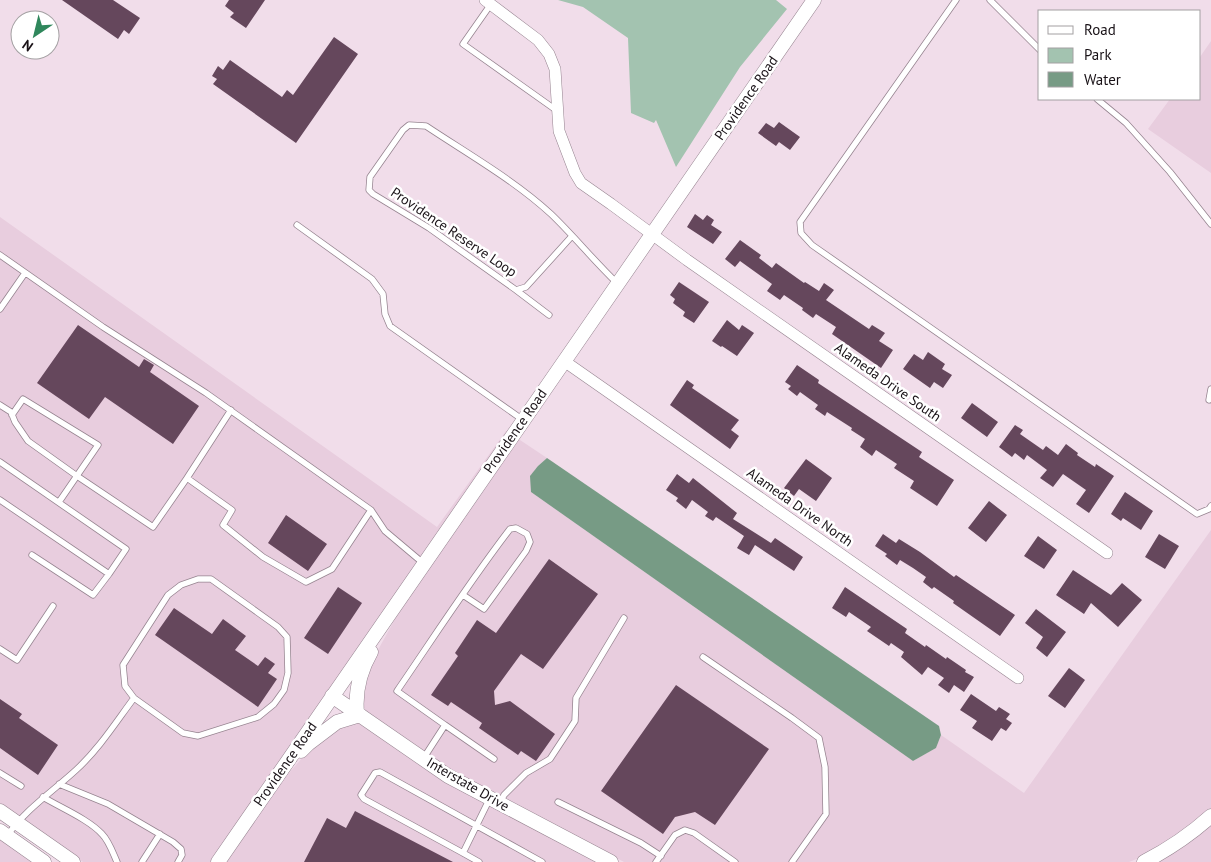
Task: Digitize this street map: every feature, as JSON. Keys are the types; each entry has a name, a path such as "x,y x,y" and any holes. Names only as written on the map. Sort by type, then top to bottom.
{"street":[{"name":"Providence Road","path":"218,862 814,0"},
{"name":"Alameda Drive South","path":"488,2 538,40 549,54 555,69 556,110 559,131 575,173 581,183 687,260 1107,552"},
{"name":"Alameda Drive North","path":"564,361 1018,678"},
{"path":"269,787 308,744 337,722 359,714 355,697 359,679 368,657 395,607"},
{"name":"Interstate Drive","path":"332,696 448,776 495,800 597,859 611,862"},
{"path":"0,810 73,862"},
{"path":"1153,860 1193,832 1211,816"},
{"path":"3,834 44,862"}],"lane":[{"path":"956,0 800,222 801,233 812,245 1197,514 1209,509 1211,506"},
{"path":"990,0 1038,48"},
{"path":"488,2 463,44 556,110"},
{"path":"1098,100 1126,123 1164,165 1211,224"},
{"name":"Providence Reserve Loop","path":"409,125 426,126 532,199 572,236 526,287 516,290 429,228 373,194 369,190 368,182 403,130 409,125"},
{"path":"297,225 372,279 382,294 385,314 390,326 523,420"},
{"path":"572,236 617,283"},
{"path":"0,255 103,327 231,410 372,510 385,531 423,563"},
{"path":"0,309 25,273"},
{"path":"516,290 549,315"},
{"path":"1209,400 1211,390"},
{"path":"12,415 23,399 98,445 59,502"},
{"path":"0,405 11,412 28,441 76,476 153,527 231,410"},
{"path":"0,462 126,549 93,595 32,555"},
{"path":"186,478 232,510 223,525 263,557 306,582 332,569 372,510"},
{"path":"0,500 109,574"},
{"path":"463,595 484,609 526,551 530,542 527,534 516,528 510,529 463,595 396,691 494,760"},
{"path":"198,579 211,579 278,627 286,637 288,673 284,690 274,704 258,717 198,736 183,733 134,698 125,686 123,665 168,595 181,585 198,579"},
{"path":"0,649 17,660 53,606"},
{"path":"463,853 476,826 495,800 526,773 550,759 553,755 575,721 576,698 624,618"},
{"path":"703,658 819,738 825,767 826,814 792,862"},
{"path":"3,834 77,769 105,737 134,698"},
{"path":"423,758 444,725"},
{"path":"479,862 364,800 361,795 375,773 380,772 542,862"},
{"path":"0,773 20,786"},
{"path":"59,784 108,804 160,834 181,849 182,855 178,862"},
{"path":"43,797 100,832 104,836 117,862"},
{"path":"558,802 641,843 661,856"},
{"path":"656,862 675,835 685,830 694,833 735,862"},
{"path":"142,862 160,834"}],"shaded area":[{"path":"1211,41 1211,173 1148,129 1169,100 1201,100 1201,56"},
{"path":"0,217 437,527 506,431 508,432 211,862 83,862 0,803"},
{"path":"517,438 547,458 538,466 531,492 913,761 936,748 941,735 1024,793 1211,530 1211,809 1190,828 1129,862 624,862 451,770 365,711 365,708 362,709 365,680 373,659 400,610"},
{"path":"359,721 598,862 224,862 273,791 311,748 339,727"},
{"path":"1211,823 1211,862 1156,862"},
{"path":"0,839 33,862 0,862"}],"green space":[{"path":"558,0 776,0 787,9 740,67 676,167 656,120 654,123 631,113 628,38 583,7"}],"water":[{"path":"547,458 939,726 941,735 936,748 913,761 531,492 530,476"}],"building":[{"path":"62,0 113,0 140,18 129,34 124,30 118,39"},
{"path":"229,0 265,0 246,28 230,17 234,13 225,6"},
{"path":"334,37 358,54 296,143 213,84 217,79 212,76 218,66 223,70 230,60 282,97 287,90 293,95"},
{"path":"779,122 800,137 790,150 779,142 776,146 758,133 766,123 774,128"},
{"path":"695,214 703,220 707,215 714,220 711,225 722,232 713,244 687,227"},
{"path":"740,240 761,255 759,258 772,268 776,263 819,291 824,283 834,290 826,300 869,329 872,325 885,333 879,341 893,350 881,368 832,334 836,327 816,314 813,318 802,310 803,308 784,295 780,300 767,291 772,284 740,261 735,267 725,259"},
{"path":"679,282 709,302 694,323 683,316 685,312 673,303 675,299 670,295"},
{"path":"727,320 739,330 742,325 754,333 737,356 712,341"},
{"path":"78,325 139,367 144,359 154,365 150,372 199,406 173,444 105,397 89,419 37,383"},
{"path":"928,352 945,364 942,369 952,375 943,388 934,382 930,388 903,369 914,354 923,360"},
{"path":"797,365 819,380 818,383 922,452 919,457 954,480 937,506 910,488 914,481 894,468 897,464 876,450 872,456 860,447 865,439 851,430 852,428 827,412 825,416 815,409 818,405 800,392 797,396 788,389 791,386 785,382"},
{"path":"687,380 694,385 692,388 739,420 731,430 739,436 730,449 670,405"},
{"path":"972,403 998,422 987,437 961,418"},
{"path":"1015,425 1023,430 1020,434 1043,450 1046,446 1058,455 1066,444 1078,453 1077,455 1095,467 1096,464 1114,476 1089,513 1076,504 1086,490 1063,474 1053,487 1040,478 1047,470 1027,455 1024,460 1015,453 1012,457 999,447"},
{"path":"806,459 832,478 816,501 799,489 794,496 784,488"},
{"path":"677,474 689,483 693,478 737,513 733,519 771,543 775,538 803,557 794,571 755,545 749,555 737,548 744,536 716,517 713,521 705,516 708,512 692,500 686,509 676,501 678,498 666,490"},
{"path":"1125,492 1153,511 1141,530 1123,518 1121,521 1111,514"},
{"path":"989,501 1007,515 986,542 968,528"},
{"path":"286,515 327,544 308,571 268,543"},
{"path":"883,534 896,543 899,539 954,577 956,575 1015,615 1000,636 953,603 954,601 923,582 926,577 900,560 897,565 885,556 887,554 875,546"},
{"path":"1159,534 1179,546 1165,569 1145,557"},
{"path":"1038,536 1057,550 1044,569 1024,556"},
{"path":"549,559 598,594 543,669 521,654 494,691 495,705 510,701 555,734 536,761 521,751 518,755 479,728 482,723 451,702 448,706 431,695 458,656 455,653 477,620 496,633"},
{"path":"1073,570 1111,595 1122,583 1142,600 1118,627 1091,603 1084,614 1056,595"},
{"path":"338,587 362,603 328,654 304,638"},
{"path":"845,587 907,629 905,633 925,647 926,645 946,659 947,657 974,677 964,692 954,685 949,693 938,685 944,678 928,667 922,675 901,657 904,652 891,643 889,646 867,631 871,627 849,612 846,617 832,608"},
{"path":"174,608 212,634 223,619 246,636 235,650 258,666 265,657 275,664 268,673 277,679 258,707 155,635"},
{"path":"1036,609 1066,632 1047,657 1036,648 1043,637 1025,623"},
{"path":"1069,668 1085,680 1065,708 1048,696"},
{"path":"676,685 769,749 715,825 695,812 675,817 663,834 601,791"},
{"path":"971,694 996,711 999,707 1010,714 1006,719 1012,723 1006,731 1001,728 992,741 972,728 977,721 960,710"},
{"path":"0,699 22,714 19,718 58,745 38,775 0,748"},
{"path":"355,811 453,862 304,862 327,818 346,828"}]}
